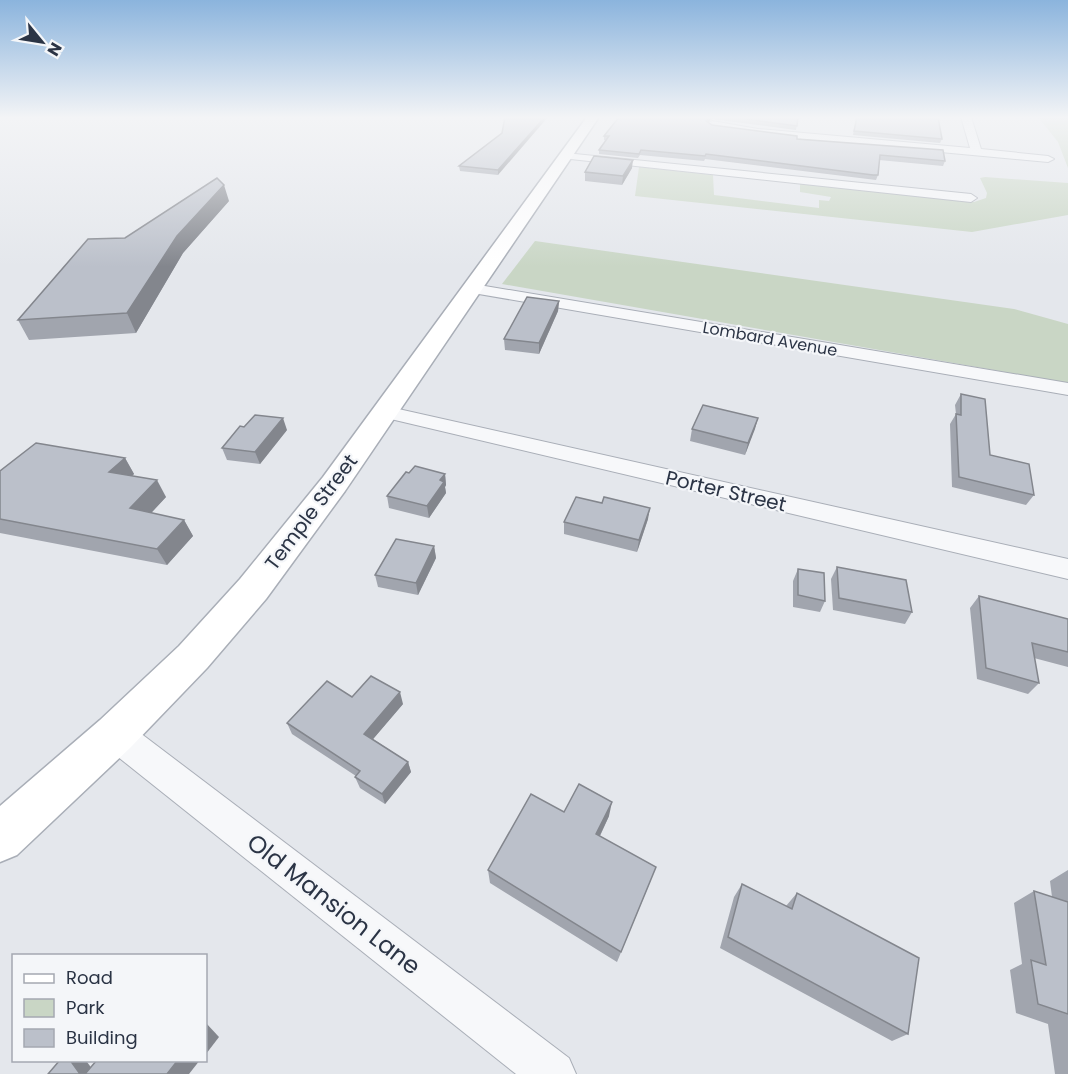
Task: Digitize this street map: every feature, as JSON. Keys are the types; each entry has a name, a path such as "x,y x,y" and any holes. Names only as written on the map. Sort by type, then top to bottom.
{"main road":[{"name":"Temple Street","path":"0,838 115,734 193,657 253,589 334,484 557,167"}],"street":[{"path":"701,167 863,188 971,198"},
{"name":"Lombard Avenue","path":"473,289 1068,390"},
{"name":"Porter Street","path":"385,412 1068,569"},
{"name":"Old Mansion Lane","path":"115,734 553,1074"}],"green space":[{"path":"639,167 713,175 714,195 819,208 819,200 829,201 831,197 800,192 800,183 974,202 986,198 987,193 980,178 985,177 1068,183 1068,215 972,232 635,196"},
{"path":"535,241 1014,309 1068,324 1068,383 502,284"}],"building":[{"path":"470,167 501,167 498,170"},
{"path":"588,167 629,167 623,176 585,172"},
{"path":"810,167 879,167 878,175"},
{"path":"217,178 224,185 177,236 127,313 18,320 88,239 125,238"},
{"path":"527,297 559,301 539,343 504,339"},
{"path":"961,394 985,399 990,455 1029,464 1034,495 959,477 956,414 961,415"},
{"path":"703,405 758,418 748,443 692,429"},
{"path":"255,415 283,418 255,452 222,448 240,426 244,427"},
{"path":"36,443 125,458 109,472 157,480 130,508 184,520 157,549 0,519 0,471"},
{"path":"415,466 445,474 440,480 444,482 427,506 387,496 406,472 409,473"},
{"path":"576,497 602,503 604,497 650,508 639,540 564,522"},
{"path":"396,539 434,546 416,583 375,575"},
{"path":"837,567 906,580 912,612 839,598"},
{"path":"798,569 824,573 825,601 798,595"},
{"path":"979,596 1068,619 1068,652 1032,643 1039,683 986,668"},
{"path":"371,676 400,692 364,734 408,762 382,794 355,777 360,771 287,723 327,681 352,697"},
{"path":"579,784 612,802 596,834 656,867 621,952 488,870 531,794 564,812"},
{"path":"742,884 792,909 797,893 919,958 908,1034 728,937"},
{"path":"1034,891 1068,902 1068,1014 1038,1004 1031,960 1046,965"},
{"path":"58,1062 71,1062 80,1074 48,1074"},
{"path":"95,1062 176,1062 167,1074 85,1074"}]}
